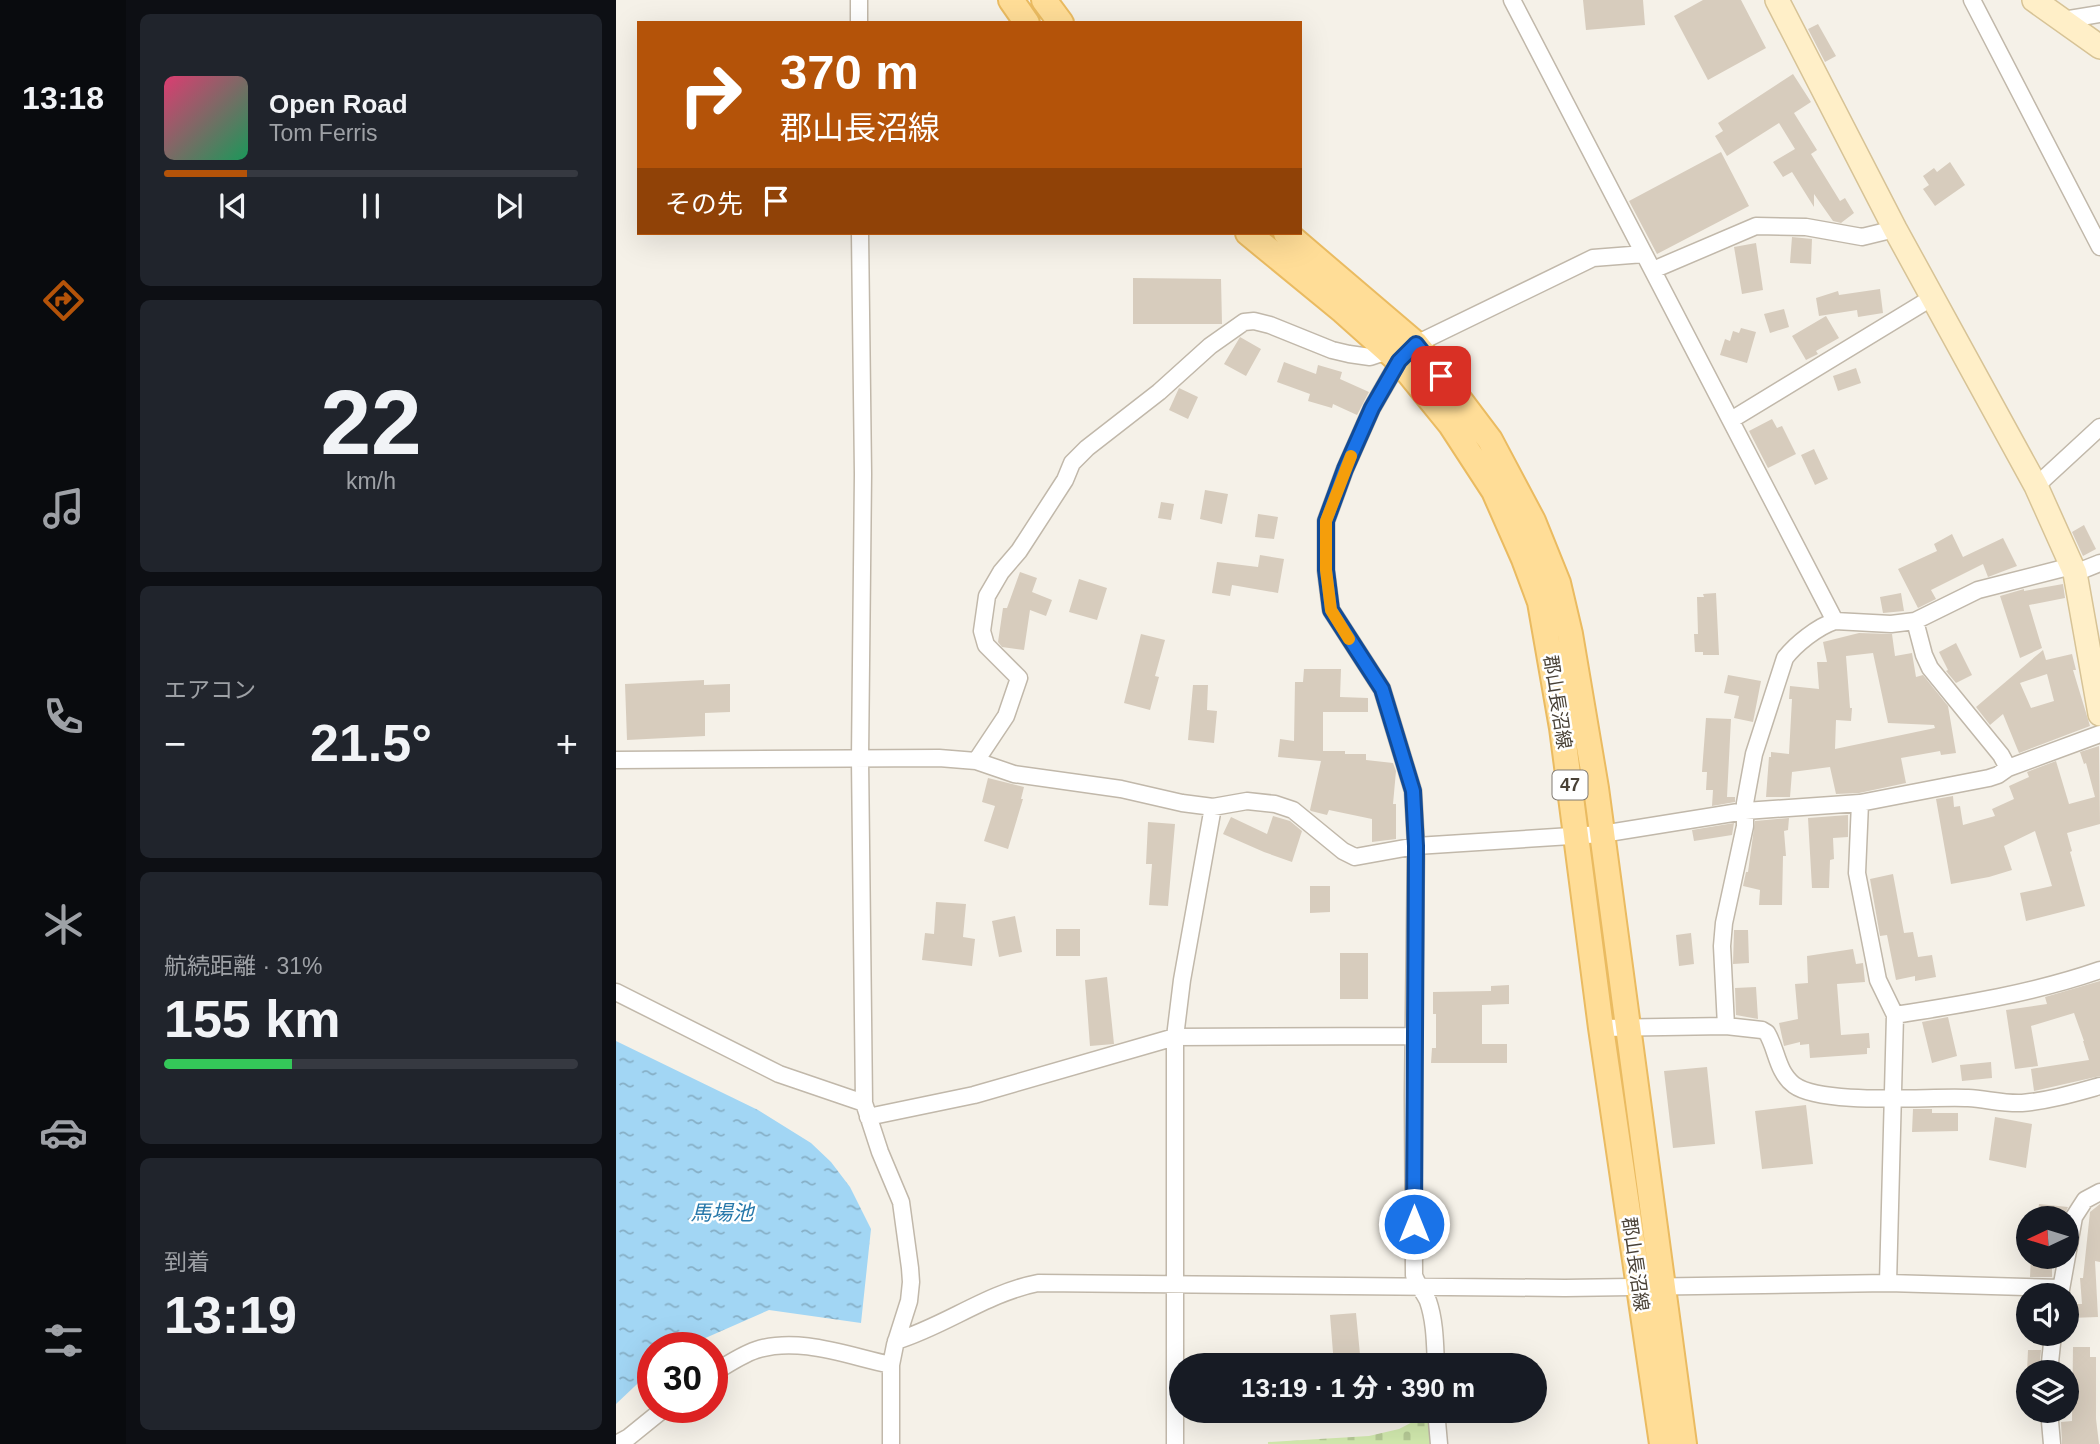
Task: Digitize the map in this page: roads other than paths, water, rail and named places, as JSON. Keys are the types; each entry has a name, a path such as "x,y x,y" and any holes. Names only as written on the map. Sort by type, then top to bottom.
{"main road":[{"path":"1011,0 1026,21"},
{"path":"1044,0 1060,21"},
{"name":"郡山長沼線","path":"1250,235 1343,311 1401,352 1493,491 1540,602 1549,645 1577,835 1601,1028 1684,1444"},
{"name":"郡山長沼線","path":"1288,235 1490,440 1533,521 1558,583 1570,634 1602,834 1628,1028 1651,1286 1661,1444"}],"street":[{"path":"859,0 859,21"},
{"path":"1512,0 1835,621"},
{"path":"1777,0 1895,229 2036,486 2074,570 2100,713"},
{"path":"1972,0 2100,247"},
{"path":"2034,0 2100,47"},
{"path":"2063,20 2100,14"},
{"path":"1653,270 1756,226 1806,227 1854,236 1895,229"},
{"path":"860,235 863,474 860,759 866,1110 880,1152 893,1179 906,1223 911,1282 909,1301 891,1365 891,1444"},
{"path":"976,761 1006,716 1019,678 986,645 982,631 987,596 1000,572 1019,551 1065,480 1072,463 1087,448 1159,392 1210,346 1244,322 1254,321 1349,354 1370,356 1401,352 1593,258 1644,254"},
{"path":"1731,420 1933,297"},
{"path":"1401,352 1372,408 1326,521 1326,570 1331,610 1382,689 1413,791 1416,846 1413,1036 1414,1275 1430,1308 1435,1353"},
{"path":"2036,486 2100,427"},
{"path":"1726,1026 1722,946 1724,923 1745,826 1747,783 1758,738 1785,658 1826,624 1835,621 1891,624 1915,621 1978,590 2100,563"},
{"path":"1915,621 1930,668 2001,755 2008,768"},
{"path":"616,760 939,758 976,761 1014,774 1121,789 1182,803 1213,807 1247,801 1275,804 1293,810 1343,850 1356,857 1416,846 1602,834 1745,811 1860,803 1989,778 2008,768 2100,734"},
{"path":"1860,803 1857,873 1878,980 1895,1015 1895,1099 1888,1283"},
{"path":"1175,1444 1175,1037 1182,980 1213,807"},
{"path":"1895,1015 1977,1002 2057,985 2100,970"},
{"path":"616,992 779,1074 866,1110 974,1095 1175,1037 1413,1036"},
{"path":"1601,1028 1726,1026 1762,1030 1767,1033 1778,1064 1796,1086 1818,1093 1895,1099 1969,1098 2022,1103 2100,1086"},
{"path":"2062,1283 2074,1217 2085,1200 2100,1192"},
{"path":"896,1341 914,1336 1007,1291 1030,1285 1418,1287 1888,1283 2016,1289"},
{"path":"728,1365 754,1351 779,1345 813,1347 891,1365"},
{"path":"616,1444 646,1423"},
{"path":"1437,1423 1439,1444"},
{"path":"2050,1423 2052,1444"}],"water":[{"name":"馬場池","path":"616,1041 758,1110 811,1143 831,1162 850,1187 871,1229 861,1323 769,1310 719,1332 637,1332 637,1384 616,1404"}]}
